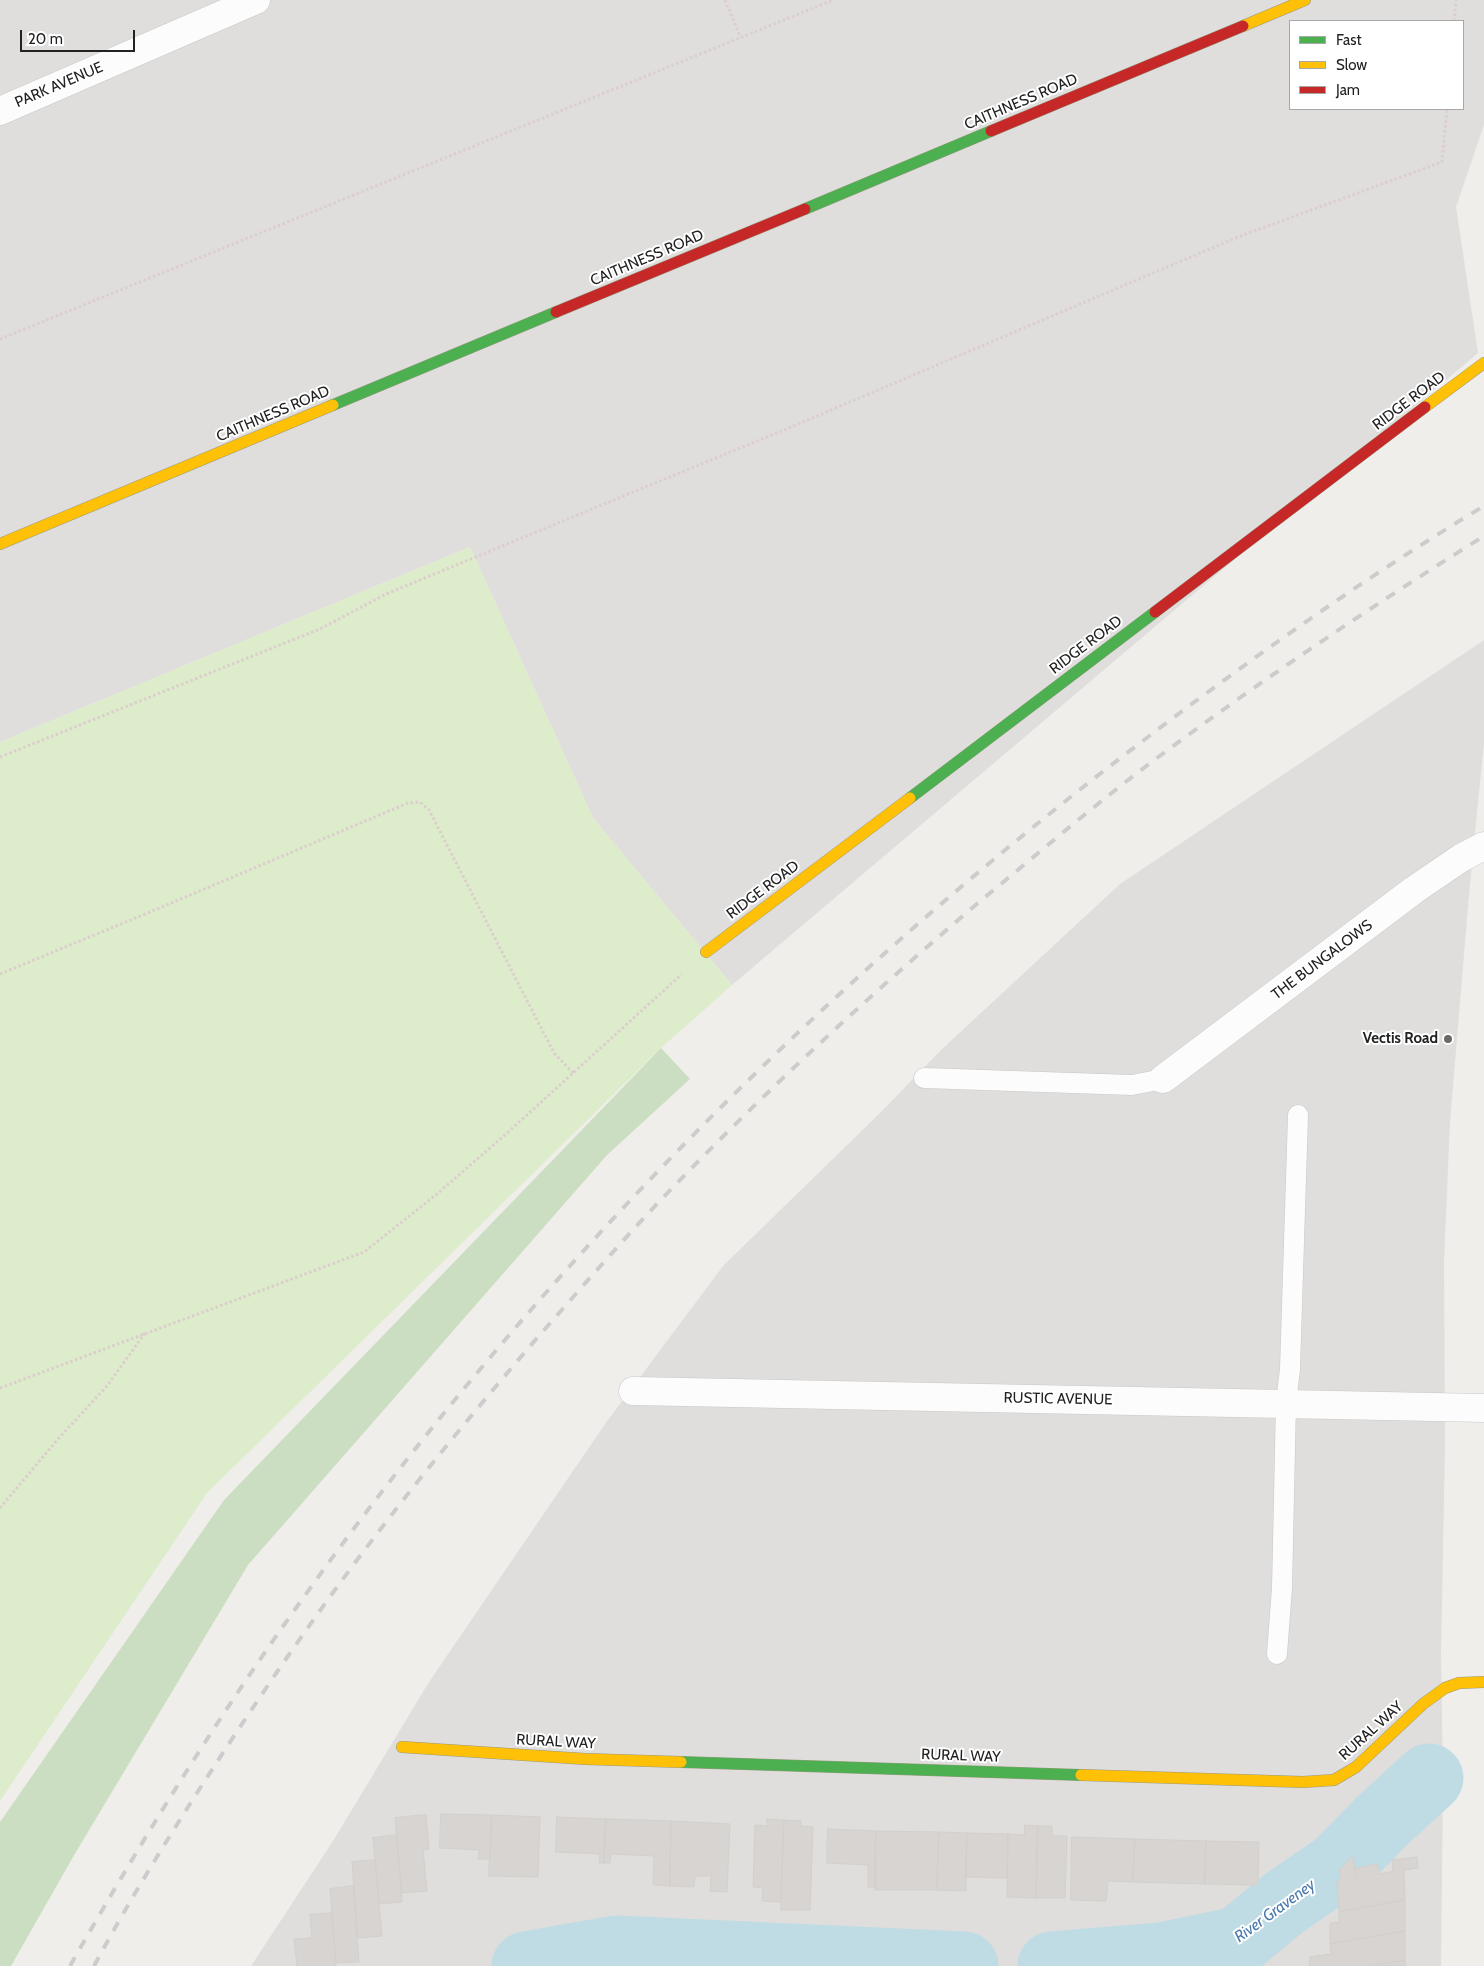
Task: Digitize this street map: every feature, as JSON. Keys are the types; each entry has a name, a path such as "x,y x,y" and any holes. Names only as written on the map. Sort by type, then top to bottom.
{"street":[{"name":"PARK AVENUE","path":"0,111 256,0"},
{"name":"CAITHNESS ROAD","path":"0,544 1305,0"},
{"name":"RIDGE ROAD","path":"706,952 1484,363"},
{"name":"THE BUNGALOWS","path":"1163,1080 1414,890 1461,858 1484,846"},
{"name":"RUSTIC AVENUE","path":"632,1391 1484,1408"},
{"name":"RURAL WAY","path":"402,1748 586,1759 1303,1782 1334,1780 1356,1767 1423,1704 1445,1688 1459,1683 1484,1682"}],"lane":[{"path":"924,1078 1132,1086 1163,1080"},
{"path":"1277,1654 1282,1588 1286,1403 1290,1369 1298,1115"}],"path":[{"path":"725,0 741,38"},
{"path":"0,339 834,0"},
{"path":"1454,20 1456,0"},
{"path":"0,757 320,629 386,594 782,431 1238,237 1442,162 1447,110"},
{"path":"0,974 408,803 420,802 429,810 554,1053 573,1073"},
{"path":"0,1388 364,1252 437,1194 706,952"},
{"path":"0,1508 58,1439 107,1386 145,1333"}],"shaded area":[{"path":"0,0 1484,0 1484,125 1456,207 1478,353 732,985 593,818 470,547 0,742"},
{"path":"1484,640 1484,742 1450,1122 1444,1262 1445,1445 1441,1654 1443,1782 1441,1966 251,1966 333,1841 429,1682 605,1424 723,1266 882,1111 941,1050 1120,884"}],"green space":[{"path":"470,547 593,818 732,985 661,1048 207,1493 0,1801 0,742"},
{"path":"661,1048 690,1079 607,1155 248,1565 73,1857 11,1966 0,1966 0,1822 224,1500"}],"building":[{"path":"441,1814 492,1815 490,1859 478,1859 479,1850 440,1848"},
{"path":"426,1815 429,1849 423,1850 427,1891 402,1893 395,1818"},
{"path":"492,1815 540,1817 538,1877 489,1876"},
{"path":"557,1817 606,1819 604,1863 599,1863 600,1854 556,1852"},
{"path":"606,1819 671,1821 670,1886 653,1885 654,1856 611,1854 610,1863 604,1863"},
{"path":"767,1819 784,1820 781,1902 762,1901 763,1888 753,1887 755,1825 767,1826"},
{"path":"784,1820 801,1821 800,1826 813,1827 810,1910 781,1910"},
{"path":"671,1821 730,1824 727,1892 710,1891 711,1876 695,1876 694,1887 670,1886"},
{"path":"1025,1825 1038,1826 1036,1898 1007,1897 1008,1834 1024,1835"},
{"path":"1038,1826 1052,1826 1052,1836 1067,1836 1065,1898 1036,1898"},
{"path":"828,1829 876,1831 875,1887 868,1887 868,1865 827,1863"},
{"path":"876,1831 939,1832 937,1890 875,1890"},
{"path":"939,1832 967,1833 966,1891 937,1890"},
{"path":"967,1833 1008,1834 1007,1878 966,1877"},
{"path":"397,1835 402,1902 379,1904 373,1838"},
{"path":"1072,1837 1135,1839 1133,1882 1108,1881 1106,1901 1071,1900"},
{"path":"1135,1839 1206,1841 1205,1884 1133,1882"},
{"path":"1206,1841 1259,1842 1258,1885 1205,1884"},
{"path":"1353,1856 1356,1878 1356,1868 1377,1864 1379,1874 1393,1871 1392,1860 1417,1857 1418,1868 1404,1870 1405,1900 1339,1912 1337,1881 1341,1880 1339,1870"},
{"path":"375,1860 382,1936 358,1938 352,1862"},
{"path":"353,1886 359,1962 336,1963 330,1889"},
{"path":"1405,1900 1405,1931 1330,1944 1330,1923 1339,1922 1339,1912"},
{"path":"331,1913 336,1966 297,1966 294,1939 312,1938 310,1915"},
{"path":"1405,1931 1405,1960 1371,1966 1309,1966 1310,1957 1331,1954 1330,1944"},
{"path":"1405,1960 1406,1966 1371,1966"}],"waterway":[{"name":"River Graveney","path":"1052,1966 1161,1957 1238,1941 1284,1903 1338,1866 1383,1820 1429,1778"},
{"name":"River Graveney","path":"526,1966 616,1950 964,1966"}],"railway":[{"path":"70,1966 123,1874 207,1739 296,1608 387,1485 482,1367 582,1252 687,1142 795,1035 908,933 1024,835 1144,740 1268,648 1353,589 1484,506"},
{"path":"94,1966 145,1877 236,1733 271,1680 383,1526 458,1431 537,1338 607,1258 680,1180 753,1107 867,1000 984,898 1113,792 1278,671 1359,616 1484,536"}],"traffic: fast":[{"path":"805,209 991,131"},
{"path":"333,405 556,312"},
{"path":"910,798 1155,612"},
{"path":"681,1762 1081,1775"}],"traffic: slow":[{"path":"1243,26 1305,0"},
{"path":"1425,407 1484,363"},
{"path":"0,544 333,405"},
{"path":"706,952 910,798"},
{"path":"1081,1775 1303,1782 1334,1780 1356,1767 1423,1704 1445,1688 1459,1683 1484,1682"},
{"path":"402,1747 585,1759 681,1762"}],"traffic: jam":[{"path":"991,131 1243,26"},
{"path":"556,312 805,209"},
{"path":"1155,612 1425,407"}],"place":[{"name":"Vectis Road","path":"1448,1039"}]}
